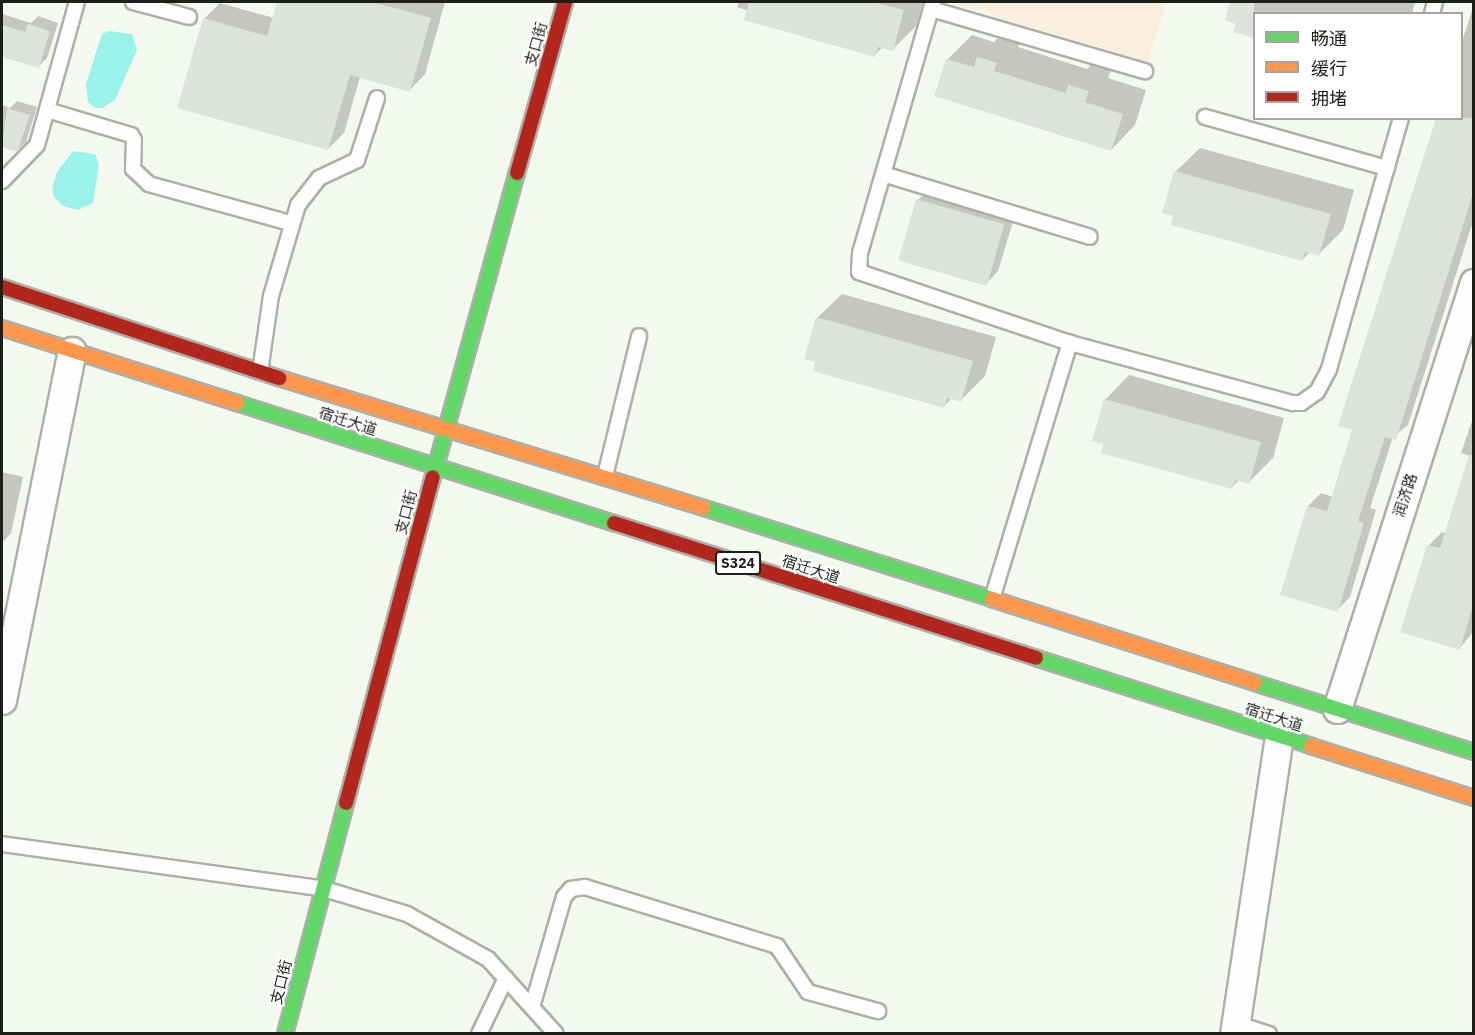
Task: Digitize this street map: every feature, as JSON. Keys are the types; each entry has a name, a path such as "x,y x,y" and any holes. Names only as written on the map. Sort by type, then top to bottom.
{"main road":[{"name":"支口街","path":"285,1034 321,888 565,2"},
{"name":"宿迁大道","path":"2,287 260,372 605,476 1473,752"},
{"name":"宿迁大道","path":"2,328 1473,798"}],"street":[{"name":"润济路","path":"1337,709 1473,282"},
{"path":"2,700 72,351"},
{"path":"1234,1028 1279,736"}],"lane":[{"path":"2,181 31,155 47,110 77,2"},
{"path":"133,2 189,17"},
{"path":"1145,71 932,5 860,253 859,272 1070,343 1301,403 1317,392 1329,369 1400,120"},
{"path":"260,372 271,296 298,205 315,182 357,159 377,98"},
{"path":"47,110 131,135 134,140 132,170 150,184 291,224"},
{"path":"1205,117 1387,168"},
{"path":"883,174 1090,237"},
{"path":"605,476 639,336"},
{"path":"992,599 1070,343"},
{"path":"2,844 321,888 407,914 488,958 556,1034"},
{"path":"532,1007 564,897 571,889 585,887 777,946 808,992 878,1011"},
{"path":"479,1034 506,978"},
{"path":"1234,1028 1269,1034"}],"shaded area":[{"path":"958,2 1163,2 1165,7 1148,62 957,5"}],"water":[{"path":"109,31 132,34 137,50 115,100 102,108 95,108 88,102 86,84 102,34"},
{"path":"73,151 95,154 99,164 93,203 78,210 63,206 54,197 52,188 57,172"}],"building":[{"path":"277,2 372,2 431,18 410,92 350,75 328,150 177,108 203,18 267,36"},
{"path":"749,2 874,2 904,10 893,51 878,47 875,57 744,20"},
{"path":"1230,2 1254,2 1253,38 1233,32 1236,24 1225,20"},
{"path":"28,24 50,31 39,68 2,57 2,25 25,32"},
{"path":"977,57 997,63 994,71 1066,93 1068,85 1089,91 1085,102 1123,114 1111,151 934,96 946,59 974,67"},
{"path":"7,108 30,115 17,152 2,147"},
{"path":"1473,118 1473,193 1396,440 1385,437 1358,521 1364,523 1338,612 1280,595 1307,506 1327,511 1352,430 1338,426 1435,120"},
{"path":"1174,171 1331,214 1319,256 1305,252 1302,261 1171,225 1173,216 1162,213"},
{"path":"916,199 1004,224 987,286 898,261"},
{"path":"816,317 973,361 961,402 947,398 944,408 813,371 815,362 804,359"},
{"path":"1104,399 1261,442 1249,484 1235,480 1232,489 1101,453 1103,444 1092,441"},
{"path":"1469,455 1473,455 1473,605 1460,650 1400,632 1427,545 1440,548"}],"traffic: fast":[{"path":"433,477 517,173"},
{"path":"237,403 614,523"},
{"path":"704,508 992,599"},
{"path":"1036,658 1311,746"},
{"path":"1255,683 1474,752"},
{"path":"285,1034 346,803"}],"traffic: slow":[{"path":"2,328 237,403"},
{"path":"279,378 704,508"},
{"path":"992,599 1255,683"},
{"path":"1311,746 1474,798"}],"traffic: jam":[{"path":"517,173 565,2"},
{"path":"2,287 279,378"},
{"path":"346,803 433,477"},
{"path":"614,523 1036,658"}]}
